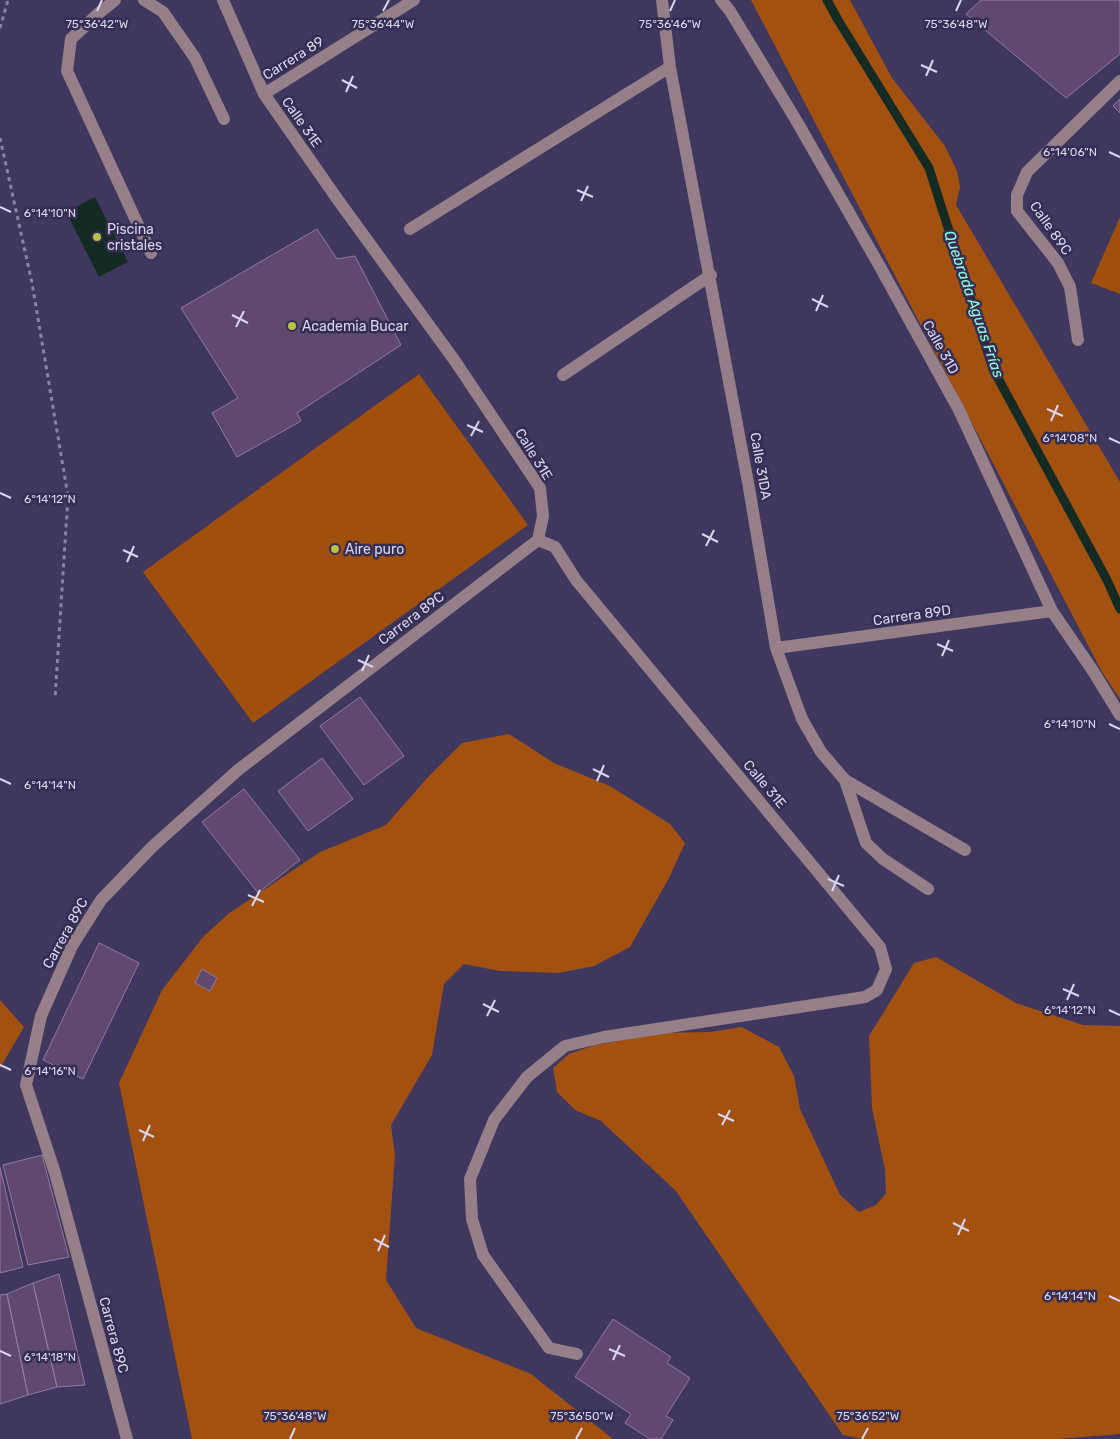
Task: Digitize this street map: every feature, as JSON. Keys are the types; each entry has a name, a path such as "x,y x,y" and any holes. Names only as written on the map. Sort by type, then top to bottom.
{"street":[{"path":"115,0 99,12 71,39 68,71 152,253"},
{"path":"144,0 163,12 195,58 224,119"},
{"name":"Calle 31E","path":"224,0 264,94 455,361 540,488 543,516 538,540 555,546 576,580 880,947 886,969 877,990 865,997 604,1038 565,1046 527,1077 494,1120 470,1179 472,1218 483,1255 549,1348 577,1354"},
{"name":"Carrera 89","path":"264,94 414,0"},
{"name":"Calle 31DA","path":"662,0 670,68 749,488 776,648 802,719 821,752 845,780 866,842 883,859 928,890"},
{"name":"Calle 31D","path":"721,0 730,11 796,120 959,410 1052,611 1120,714"},
{"path":"410,229 670,68"},
{"name":"Calle 89C","path":"1078,340 1070,287 1058,263 1018,211 1017,196 1027,172 1120,81"},
{"path":"563,375 710,275"},
{"name":"Carrera 89C","path":"127,1439 55,1173 26,1085 40,1016 72,946 101,900 152,847 238,770 538,540"},
{"name":"Carrera 89D","path":"776,648 1052,611"},
{"path":"845,780 965,850"}],"path":[{"path":"0,28 8,0"},
{"path":"0,138 32,283 68,496 55,699"}],"shaded area":[{"path":"751,0 850,0 892,78 945,146 957,171 960,187 956,205 1120,482 1120,699 1102,672"},
{"name":"Piscina cristales","path":"95,197 128,262 99,277 66,212"},
{"path":"1120,217 1120,294 1091,283"},
{"name":"Aire puro","path":"419,374 528,525 253,723 143,572"},
{"path":"509,734 554,763 610,786 670,824 685,843 669,878 630,947 594,966 558,973 500,971 464,964 444,984 432,1055 391,1125 395,1155 386,1280 416,1328 531,1374 613,1439 192,1439 119,1083 162,990 203,937 228,914 320,852 386,825 428,777 462,743"},
{"path":"936,957 1016,1003 1083,1025 1120,1026 1120,1434 1057,1439 863,1439 843,1435 676,1191 601,1121 575,1110 557,1092 553,1068 569,1054 595,1045 664,1033 710,1032 742,1027 779,1047 794,1076 800,1109 840,1195 859,1212 876,1205 886,1193 885,1170 872,1108 869,1036 914,963"},
{"path":"0,1000 24,1027 0,1068"}],"building":[{"path":"981,0 1120,0 1120,54 1066,98 966,14"},
{"path":"1120,99 1120,113 1113,106"},
{"name":"Academia Bucar","path":"317,229 337,259 355,256 401,345 297,413 301,421 237,457 212,413 238,398 181,308"},
{"path":"360,697 404,756 364,785 320,726"},
{"path":"322,758 353,799 308,831 278,791"},
{"path":"244,789 300,860 258,893 202,822"},
{"path":"99,943 139,963 83,1079 43,1060"},
{"path":"202,969 217,978 210,991 195,983"},
{"path":"42,1155 69,1257 28,1265 3,1165"},
{"path":"0,1167 23,1267 0,1273"},
{"path":"59,1274 85,1385 57,1387 33,1283"},
{"path":"33,1283 57,1387 28,1395 7,1294"},
{"path":"7,1294 28,1395 0,1404 0,1295"},
{"path":"613,1319 671,1357 667,1363 690,1378 666,1416 673,1420 661,1439 650,1439 625,1423 631,1414 575,1377"}],"waterway":[{"name":"Quebrada Aguas Frías","path":"827,0 929,168 993,369 1107,580 1120,609"}],"place":[{"name":"Piscina cristales","path":"97,237"},
{"name":"Academia Bucar","path":"292,326"},
{"name":"Aire puro","path":"335,549"}]}
